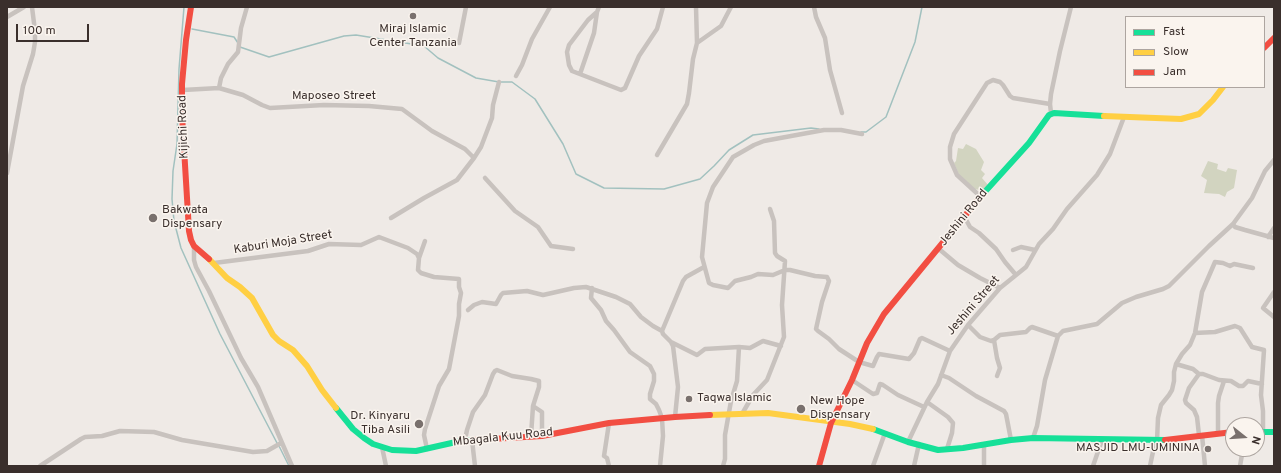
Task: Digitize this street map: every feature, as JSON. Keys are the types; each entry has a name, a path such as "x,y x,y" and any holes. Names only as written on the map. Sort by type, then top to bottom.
{"street":[{"path":"7,17 24,7"},
{"path":"7,173 23,86 36,42 32,7"},
{"name":"Kijichi Road","path":"191,7 186,40 182,115 189,231 194,246"},
{"path":"219,88 221,78 228,64 239,49 239,38 247,7"},
{"path":"459,43 466,7"},
{"path":"516,76 532,40 550,7"},
{"path":"598,9 570,42 568,47 568,61 572,71 624,90 639,56 659,25 663,7"},
{"path":"657,155 687,104 693,59 697,43 696,7"},
{"path":"697,43 721,26 731,7"},
{"path":"814,7 816,17 825,38 830,70 842,112"},
{"path":"1071,7 1060,51 1050,104 1051,113 1171,120 1182,119 1199,114 1222,88"},
{"path":"580,74 594,33 598,9"},
{"path":"1265,47 1274,38"},
{"path":"980,197 957,175 950,159 950,146 954,134 987,83 993,80 1000,82 1013,98 1050,104"},
{"path":"391,218 457,180 481,147 492,118 493,105 499,82"},
{"name":"Maposeo Street","path":"183,90 219,88 243,96 270,108 324,104 402,109 432,131 465,148 474,158"},
{"name":"Jeshini Road","path":"819,466 831,422 852,380 867,343 884,314 939,249 980,197 1029,143 1051,113"},
{"name":"Jeshini Street","path":"908,442 924,407 938,384 950,351 968,325 1000,288 1026,267 1040,243 1053,230 1067,209 1108,159 1124,117"},
{"path":"862,134 841,130 824,130 759,143 733,157 713,187 707,203 702,248 704,267 711,284 728,288 735,281 758,274 773,275 785,270 829,278 822,302 817,330 829,339 838,349 859,362 873,366 879,354 909,359 914,353 921,338 950,351"},
{"path":"1033,438 1037,426 1046,374 1058,336 1063,331 1097,324 1122,303 1166,288 1233,224 1252,198 1265,171 1274,160"},
{"path":"485,178 515,211 538,227 551,246 573,249"},
{"path":"742,414 753,395 767,380 784,337 782,305 785,270 784,260 775,253 774,221 770,209"},
{"path":"964,216 970,227 996,249 1016,275"},
{"path":"1233,224 1235,226 1274,238"},
{"path":"1268,237 1274,228"},
{"name":"Kaburi Moja Street","path":"214,263 308,251 329,244 361,245 379,237 408,248 417,254 419,258"},
{"path":"425,241 419,258 418,270 421,273 434,278 460,279 459,287 461,292 459,316 449,370 439,386 425,429 424,435 427,449"},
{"path":"194,246 194,260 196,267 241,358 258,387 292,466"},
{"name":"Mbagala Kuu Road","path":"194,246 214,263 227,278 252,298 273,335 292,350 307,366 322,390 353,429 373,444 392,450 400,451 427,449 469,440 542,436 609,423 675,417 768,413 850,424 874,429 908,442 938,450 1033,438 1102,440"},
{"path":"1013,250 1021,246 1035,250"},
{"path":"939,249 958,265 1000,288"},
{"path":"1150,466 1154,447 1157,441 1158,418 1161,405 1172,390 1176,364 1190,345 1195,333 1202,292 1216,262 1230,266 1234,264 1252,268"},
{"path":"662,331 683,280 704,267"},
{"path":"468,310 474,305 482,302 496,304 501,295 504,293 527,291 543,295 574,288 586,287 592,288 630,304 641,317 662,331 663,334 672,342 697,355 705,349 739,347 750,348 763,341 781,346"},
{"path":"592,288 591,298 601,310 606,321 630,352 650,366 654,374 650,399 656,404 662,418 663,436 660,466"},
{"path":"1274,292 1263,308 1274,317"},
{"path":"968,325 980,338 991,341 1000,335 1026,332 1032,327 1058,336"},
{"path":"1195,333 1216,332 1235,326 1240,328 1251,346 1265,351 1261,395 1262,417"},
{"path":"994,340 1000,368 997,376"},
{"path":"672,342 677,376 675,417"},
{"path":"723,466 725,435 731,401 737,384 739,347"},
{"path":"1176,364 1193,369 1200,374 1216,379 1231,381 1239,386 1243,386 1249,381 1262,384"},
{"path":"475,466 467,430 473,412 485,395 493,374 496,371 498,370 512,376 538,380 539,387 533,406 531,436"},
{"path":"941,374 976,396 1004,411 1006,414 1011,440"},
{"path":"1200,374 1190,388 1185,400 1186,403 1194,410 1197,418 1204,466"},
{"path":"852,380 873,394 877,393 880,385 883,384 898,395 924,407"},
{"path":"1218,433 1218,403 1224,381"},
{"path":"927,402 948,417 953,423 952,433 947,449"},
{"path":"533,406 542,412 542,436"},
{"path":"609,423 604,456 607,458 609,466"},
{"path":"40,466 85,437 102,436 120,431 154,432 182,440 253,452 267,451 281,443"},
{"path":"873,466 885,433"},
{"path":"1093,466 1102,440 1157,441 1225,433"},
{"path":"914,466 918,444"},
{"path":"984,445 984,466"},
{"path":"382,447 386,466"}],"green space":[{"path":"966,144 976,149 984,162 981,170 985,174 982,178 988,185 984,189 974,189 960,177 954,163 956,161 958,148 963,149"},
{"path":"1208,161 1218,164 1217,169 1226,172 1228,168 1237,170 1234,188 1227,192 1225,197 1219,194 1204,193 1207,180 1201,176"}],"waterway":[{"path":"184,7 179,69 177,144 173,171 172,199 174,221 181,248 220,334 277,443"},
{"path":"861,132 866,132 886,117 915,42 922,7"},
{"path":"192,29 234,37 238,43"},
{"path":"240,47 269,57 344,36 356,35 424,46 438,58 476,78 499,82 512,82 535,99 563,144 576,174 604,188 664,189 700,179 729,150 753,135 811,128 819,129"},
{"path":"279,446 289,466"}],"traffic: fast":[{"path":"982,195 1029,143 1049,115 1054,113 1104,116"},
{"path":"336,408 353,429 364,438 373,444 392,450 416,451 465,440 474,440"},
{"path":"873,429 908,442 938,450 1033,438 1165,440"},
{"path":"1265,432 1274,432"}],"traffic: slow":[{"path":"1104,116 1181,119 1199,114 1222,88"},
{"path":"209,259 227,278 252,298 273,335 293,350 307,366 322,390 336,408"},
{"path":"710,415 768,413 850,424 873,429"}],"traffic: jam":[{"path":"191,7 182,84 182,115 189,231 194,246 209,259"},
{"path":"1265,47 1274,38"},
{"path":"819,466 831,423 852,380 867,343 884,314 982,195"},
{"path":"474,440 542,436 609,423 710,415"},
{"path":"1165,440 1225,433"}],"place":[{"name":"Miraj Islamic Center Tanzania","path":"413,16"},
{"name":"Bakwata Dispensary","path":"153,218"},
{"name":"Taqwa Islamic","path":"689,399"},
{"name":"New Hope Dispensary","path":"801,409"},
{"name":"Dr. Kinyaru Tiba Asili","path":"419,424"},
{"name":"MASJID LMU-UMININA","path":"1208,449"}]}
